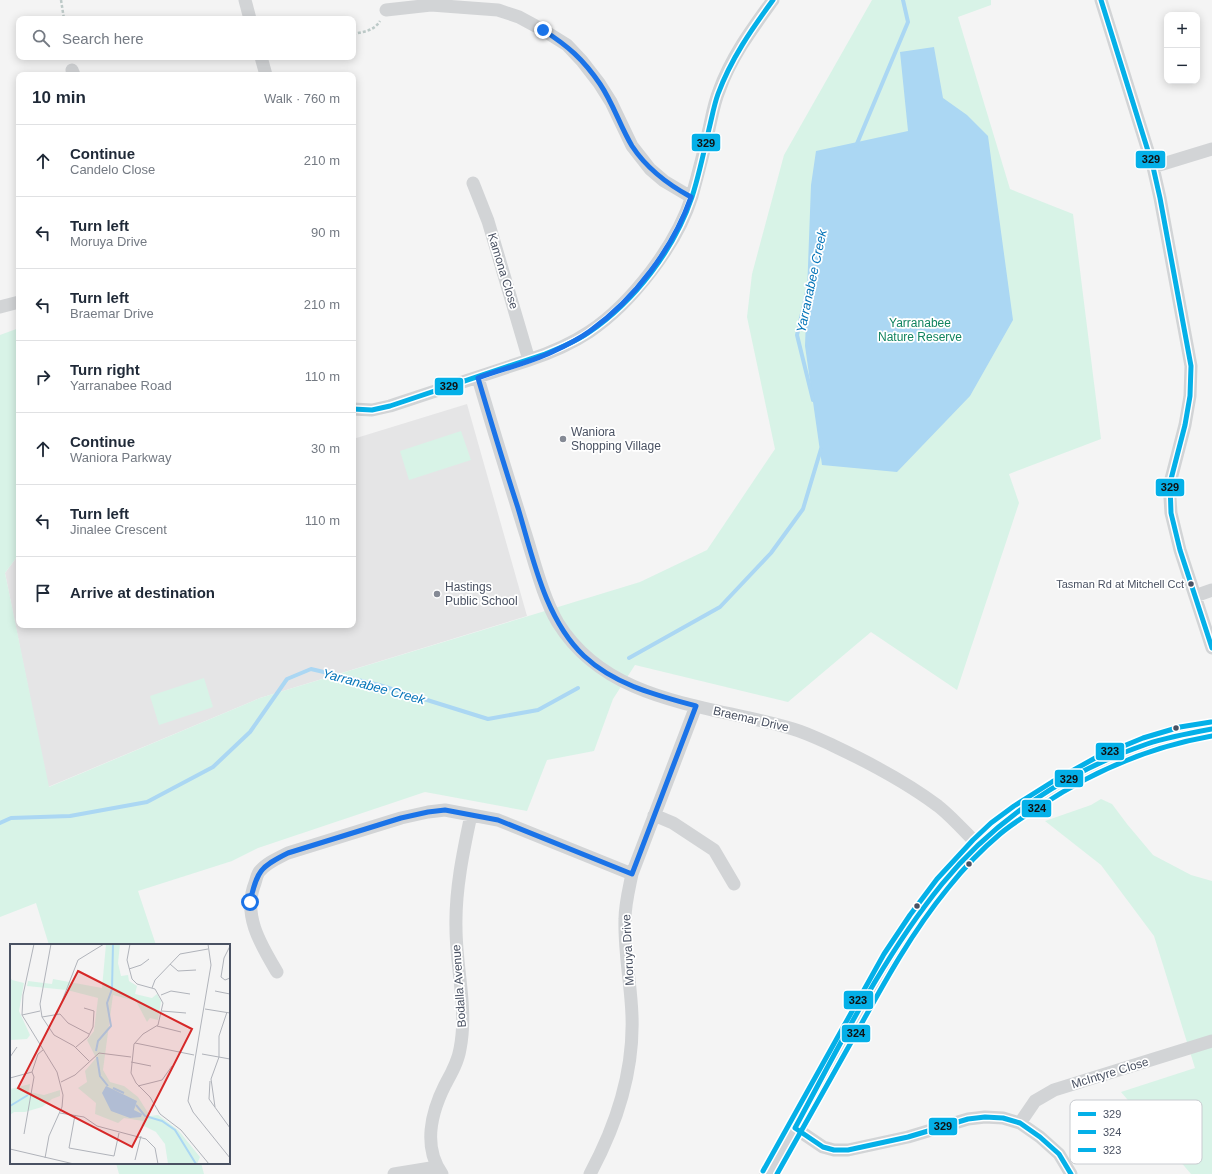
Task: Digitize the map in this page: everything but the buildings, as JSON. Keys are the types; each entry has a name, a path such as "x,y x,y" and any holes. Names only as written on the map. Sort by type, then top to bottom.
{"street":[{"path":"245,0 249,16"},
{"path":"356,408 372,410 390,406 478,378 551,352 589,332 612,314 662,256 685,214 691,197 718,91 732,60 748,33 773,0"},
{"path":"1101,0 1153,167 1191,366 1190,396 1185,425 1170,483 1171,513 1180,550 1212,648"},
{"path":"386,10 430,5 498,10 519,17 543,30 567,45 599,83 611,102 632,146 650,169 664,181 691,197"},
{"path":"262,60 265,72"},
{"path":"1153,167 1212,149"},
{"name":"Kamona Close","path":"473,183 488,221 529,360"},
{"path":"0,307 16,303"},
{"name":"Braemar Drive","path":"478,378 548,602 558,623 584,656 600,668 637,689 696,706 794,729 865,760 910,786 939,807 978,845"},
{"path":"1195,596 1212,590"},
{"name":"Moruya Drive","path":"590,1174 615,1121 622,1101 629,1065 632,1018 630,982 625,944 627,894 632,874 696,706"},
{"path":"769,1174 890,958 916,919 943,883 978,845 995,829 1018,812 1055,788 1100,763 1146,745 1182,734 1212,729"},
{"path":"277,972 257,936 251,918 250,902 253,887 260,871 272,861 288,853 401,818 445,810 498,820 632,874"},
{"name":"Bodalla Avenue","path":"439,1170 433,1156 430,1142 431,1125 435,1107 453,1070 460,1051 463,1019 457,951 456,910 465,844 471,815"},
{"path":"654,815 673,822 714,850 734,884"},
{"name":"McIntyre Close","path":"1020,1123 1035,1101 1054,1090 1212,1041"},
{"path":"796,1128 823,1148 848,1150 908,1137 968,1119 985,1117 1003,1118 1020,1123 1040,1137 1059,1154 1071,1174"},
{"path":"394,1174 439,1170"}],"path":[{"path":"61,0 64,16"},
{"path":"356,33 377,26 386,10"}],"shaded area":[{"name":"Hastings Public School","path":"467,404 527,616 260,698 48,787 16,628 356,628 356,438"},
{"name":"Hastings Public School","path":"16,558 16,628 5,573"}],"green space":[{"name":"Yarranabee Nature Reserve","path":"872,0 991,0 991,5 958,17 1010,189 1073,214 1101,439 1009,474 1019,503 957,690 871,632 788,702 635,665 613,699 594,751 547,760 527,811 425,792 258,848 232,861 138,891 156,944 49,944 36,903 0,917 0,335 16,329 16,558 5,573 49,787 260,698 640,582 707,550 775,449 747,317 752,274 784,155"},
{"path":"461,431 471,460 409,480 400,451"},
{"path":"204,678 213,707 159,725 150,696"},
{"path":"1101,799 1112,804 1153,855 1191,875 1212,881 1212,1174 1191,1174 1182,1164 1202,1164 1202,1100 1128,1100 1121,1092 1195,1068 1154,936 1101,865 1045,821 1091,805"},
{"path":"116,1164 201,1164 204,1174 119,1174"}],"water":[{"path":"934,47 943,98 967,115 988,136 1013,320 970,396 897,472 822,465 805,346 811,185 816,151 908,131 900,52"}],"waterway":[{"name":"Yarranabee Creek","path":"856,146 908,22 903,0"},
{"name":"Yarranabee Creek","path":"808,288 797,335 813,400"},
{"name":"Yarranabee Creek","path":"629,658 720,607 771,553 803,509 821,449"},
{"name":"Yarranabee Creek","path":"0,823 11,818 70,816 147,802 213,767 250,732 287,679 311,669 379,685 488,719 538,710 578,688"}],"transit line":[{"name":"329","path":"356,409 372,410 390,406 545,354 567,345 583,336 622,306 651,273 675,236 692,197 715,102 723,81 742,45 773,0"},
{"name":"329","path":"1101,0 1153,167 1191,366 1190,396 1185,425 1170,483 1171,513 1180,550 1212,648"},
{"name":"323","path":"763,1171 884,954 910,915 937,879 973,840 991,823 1014,806 1052,782 1097,757 1143,738 1180,727 1211,722"},
{"name":"329","path":"1071,1174 1059,1154 1040,1137 1020,1123 1003,1118 985,1117 968,1119 908,1137 848,1150 834,1150 823,1147 795,1128 845,1034 900,942 920,912 942,884 985,838 1009,818 1035,800 1061,783 1089,768 1147,744 1171,737 1212,729"},
{"name":"324","path":"777,1174 878,993 911,939 948,888 979,853 1010,826 1062,792 1082,781 1144,753 1166,746 1212,736"}],"place":[{"name":"Waniora Shopping Village","path":"563,439"},
{"name":"Tasman Rd at Mitchell Cct","path":"1191,584"},
{"name":"Hastings Public School","path":"437,594"}],"route":[{"path":"250,902 253,887 260,871 272,861 288,853 401,818 445,810 498,820 632,874 696,706 637,689 600,668 584,656 558,623 548,602 536,566 478,378 551,352 589,332 612,314 662,256 685,214 691,197 664,181 650,169 632,146 611,102 599,83 567,45 543,30"}]}
